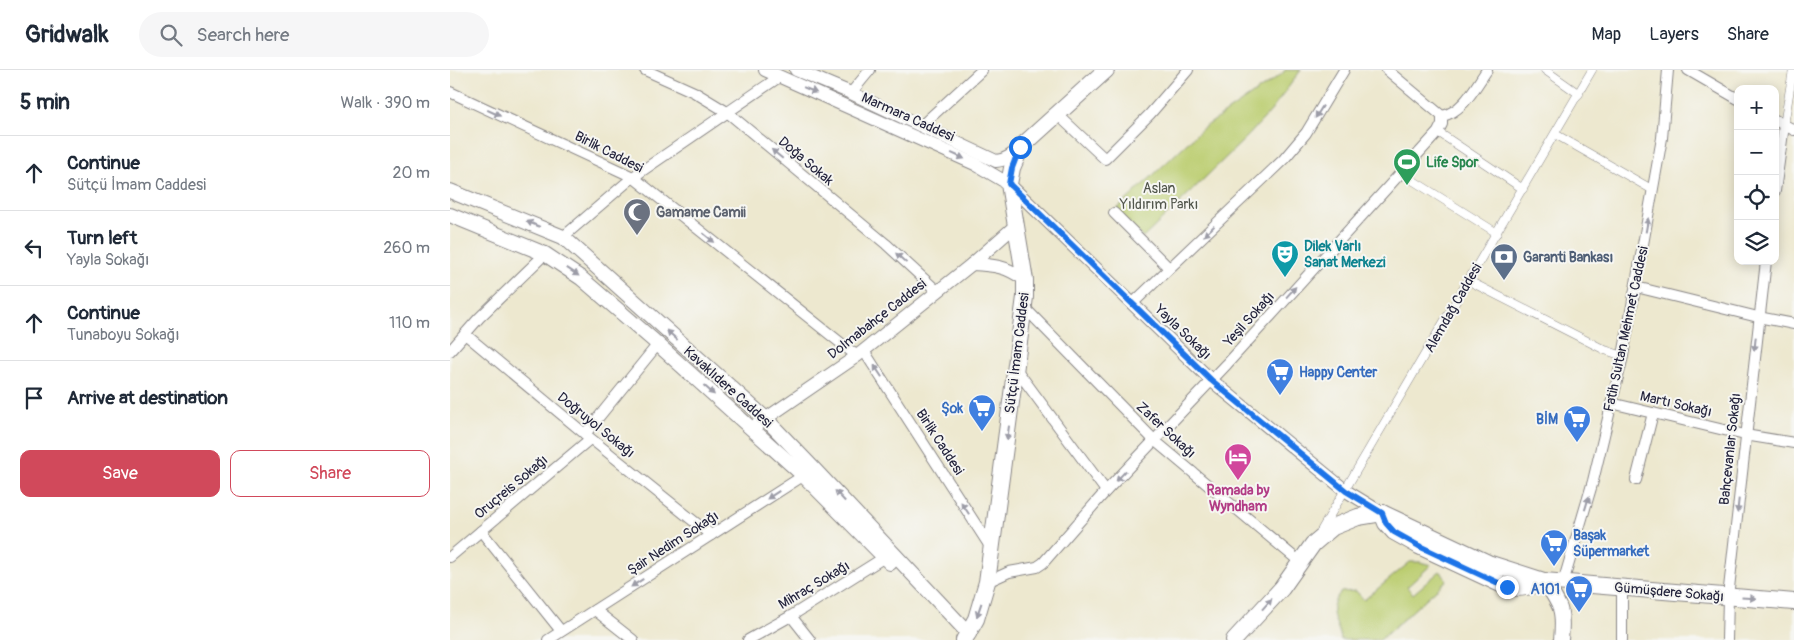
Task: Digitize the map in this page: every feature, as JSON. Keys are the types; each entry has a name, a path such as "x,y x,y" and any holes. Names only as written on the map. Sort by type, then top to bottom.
{"main road":[{"name":"Sütçü İmam Caddesi","path":"967,638 981,606 988,582 1024,307 1025,280 1009,184 1012,168 1020,147 1106,70"},
{"name":"Kavaklıdere Caddesi","path":"450,191 562,237 765,418 809,472 967,638"},
{"name":"Kavaklıdere Caddesi","path":"450,215 545,254 581,278 752,428 809,472"},
{"path":"545,254 562,237"},
{"name":"Gümüşdere Sokağı","path":"1382,513 1488,563 1544,581 1794,602"},
{"name":"Alemdağ Caddesi","path":"1234,640 1282,588 1313,544 1333,527 1358,517 1382,513"},
{"path":"1544,581 1561,608 1561,640"}],"street":[{"name":"Doğa Sokak","path":"645,70 694,92 727,112 886,244 937,291"},
{"name":"Marmara Caddesi","path":"765,70 975,164 1009,184"},
{"path":"562,237 633,177 790,70"},
{"name":"Marmara Caddesi","path":"796,70 851,93 996,161 1002,161 1020,147"},
{"path":"851,93 870,70"},
{"path":"921,126 982,70"},
{"path":"1056,114 1105,159 1150,114 1188,70"},
{"path":"1132,304 1284,159 1306,133 1344,70"},
{"path":"1387,70 1442,116 1451,114 1459,108 1487,70"},
{"path":"1545,70 1579,94"},
{"name":"Alemdağ Caddesi","path":"1313,544 1346,491 1592,70"},
{"name":"Fatih Sultan Mehmet Caddesi","path":"1563,583 1593,481 1623,356 1662,138 1668,70"},
{"path":"1688,70 1734,97"},
{"path":"1776,175 1780,123 1792,70"},
{"name":"Birlik Caddesi","path":"450,92 633,177 860,354 992,549"},
{"name":"Yeşil Sokağı","path":"988,582 1009,572 1037,567 1042,563 1106,491 1211,380 1438,132 1442,124 1442,116"},
{"path":"1780,123 1794,130"},
{"path":"1438,132 1523,189"},
{"path":"1555,134 1653,190"},
{"path":"1401,173 1497,233"},
{"name":"Yayla Sokağı","path":"1009,184 1211,380 1346,491 1382,513"},
{"path":"1114,213 1169,268"},
{"name":"Dolmabahçe Caddesi","path":"752,428 860,354 972,264 1015,226"},
{"path":"450,351 479,318 545,254"},
{"path":"972,264 996,265 1015,272 1025,280"},
{"name":"Bahçevanlar Sokağı","path":"1727,640 1728,597 1758,317 1765,265"},
{"path":"1469,281 1605,350 1623,356"},
{"path":"1636,287 1794,324"},
{"name":"Zafer Sokağı","path":"1024,307 1154,440 1300,562"},
{"name":"Doğruyol Sokağı","path":"465,334 711,535"},
{"name":"Oruçreis Sokağı","path":"450,557 588,436 658,344"},
{"path":"1016,368 1106,491"},
{"name":"Martı Sokağı","path":"1611,403 1745,435 1794,443"},
{"path":"1636,480 1653,413"},
{"name":"Şair Nedim Sokağı","path":"548,640 809,472"},
{"path":"481,531 561,631"},
{"name":"Mihraç Sokağı","path":"748,640 791,616 888,554"},
{"path":"1622,588 1622,640"},
{"path":"596,610 633,640"},
{"path":"791,616 810,640"}],"green space":[{"name":"Aslan Yıldırım Parkı","path":"1285,70 1301,70 1271,111 1248,136 1143,238 1115,211 1202,129 1282,74"},
{"path":"1410,562 1431,565 1407,587 1413,594 1440,571 1447,580 1380,640 1341,640 1333,605 1341,592 1356,591 1364,600"}],"place":[{"name":"Life Spor","path":"1407,186"},
{"name":"Gamame Camii","path":"637,236"},
{"name":"Dilek Varlı Sanat Merkezi","path":"1285,278"},
{"name":"Garanti Bankası","path":"1504,281"},
{"name":"Happy Center","path":"1280,396"},
{"name":"Şok","path":"982,432"},
{"name":"BİM","path":"1577,443"},
{"name":"Ramada by Wyndham","path":"1238,481"},
{"name":"Başak Süpermarket","path":"1554,567"},
{"name":"A101","path":"1579,613"}],"route":[{"path":"1020,147 1012,168 1009,184 1211,380 1346,491 1382,513 1386,523 1394,532 1419,546 1507,587"}]}
